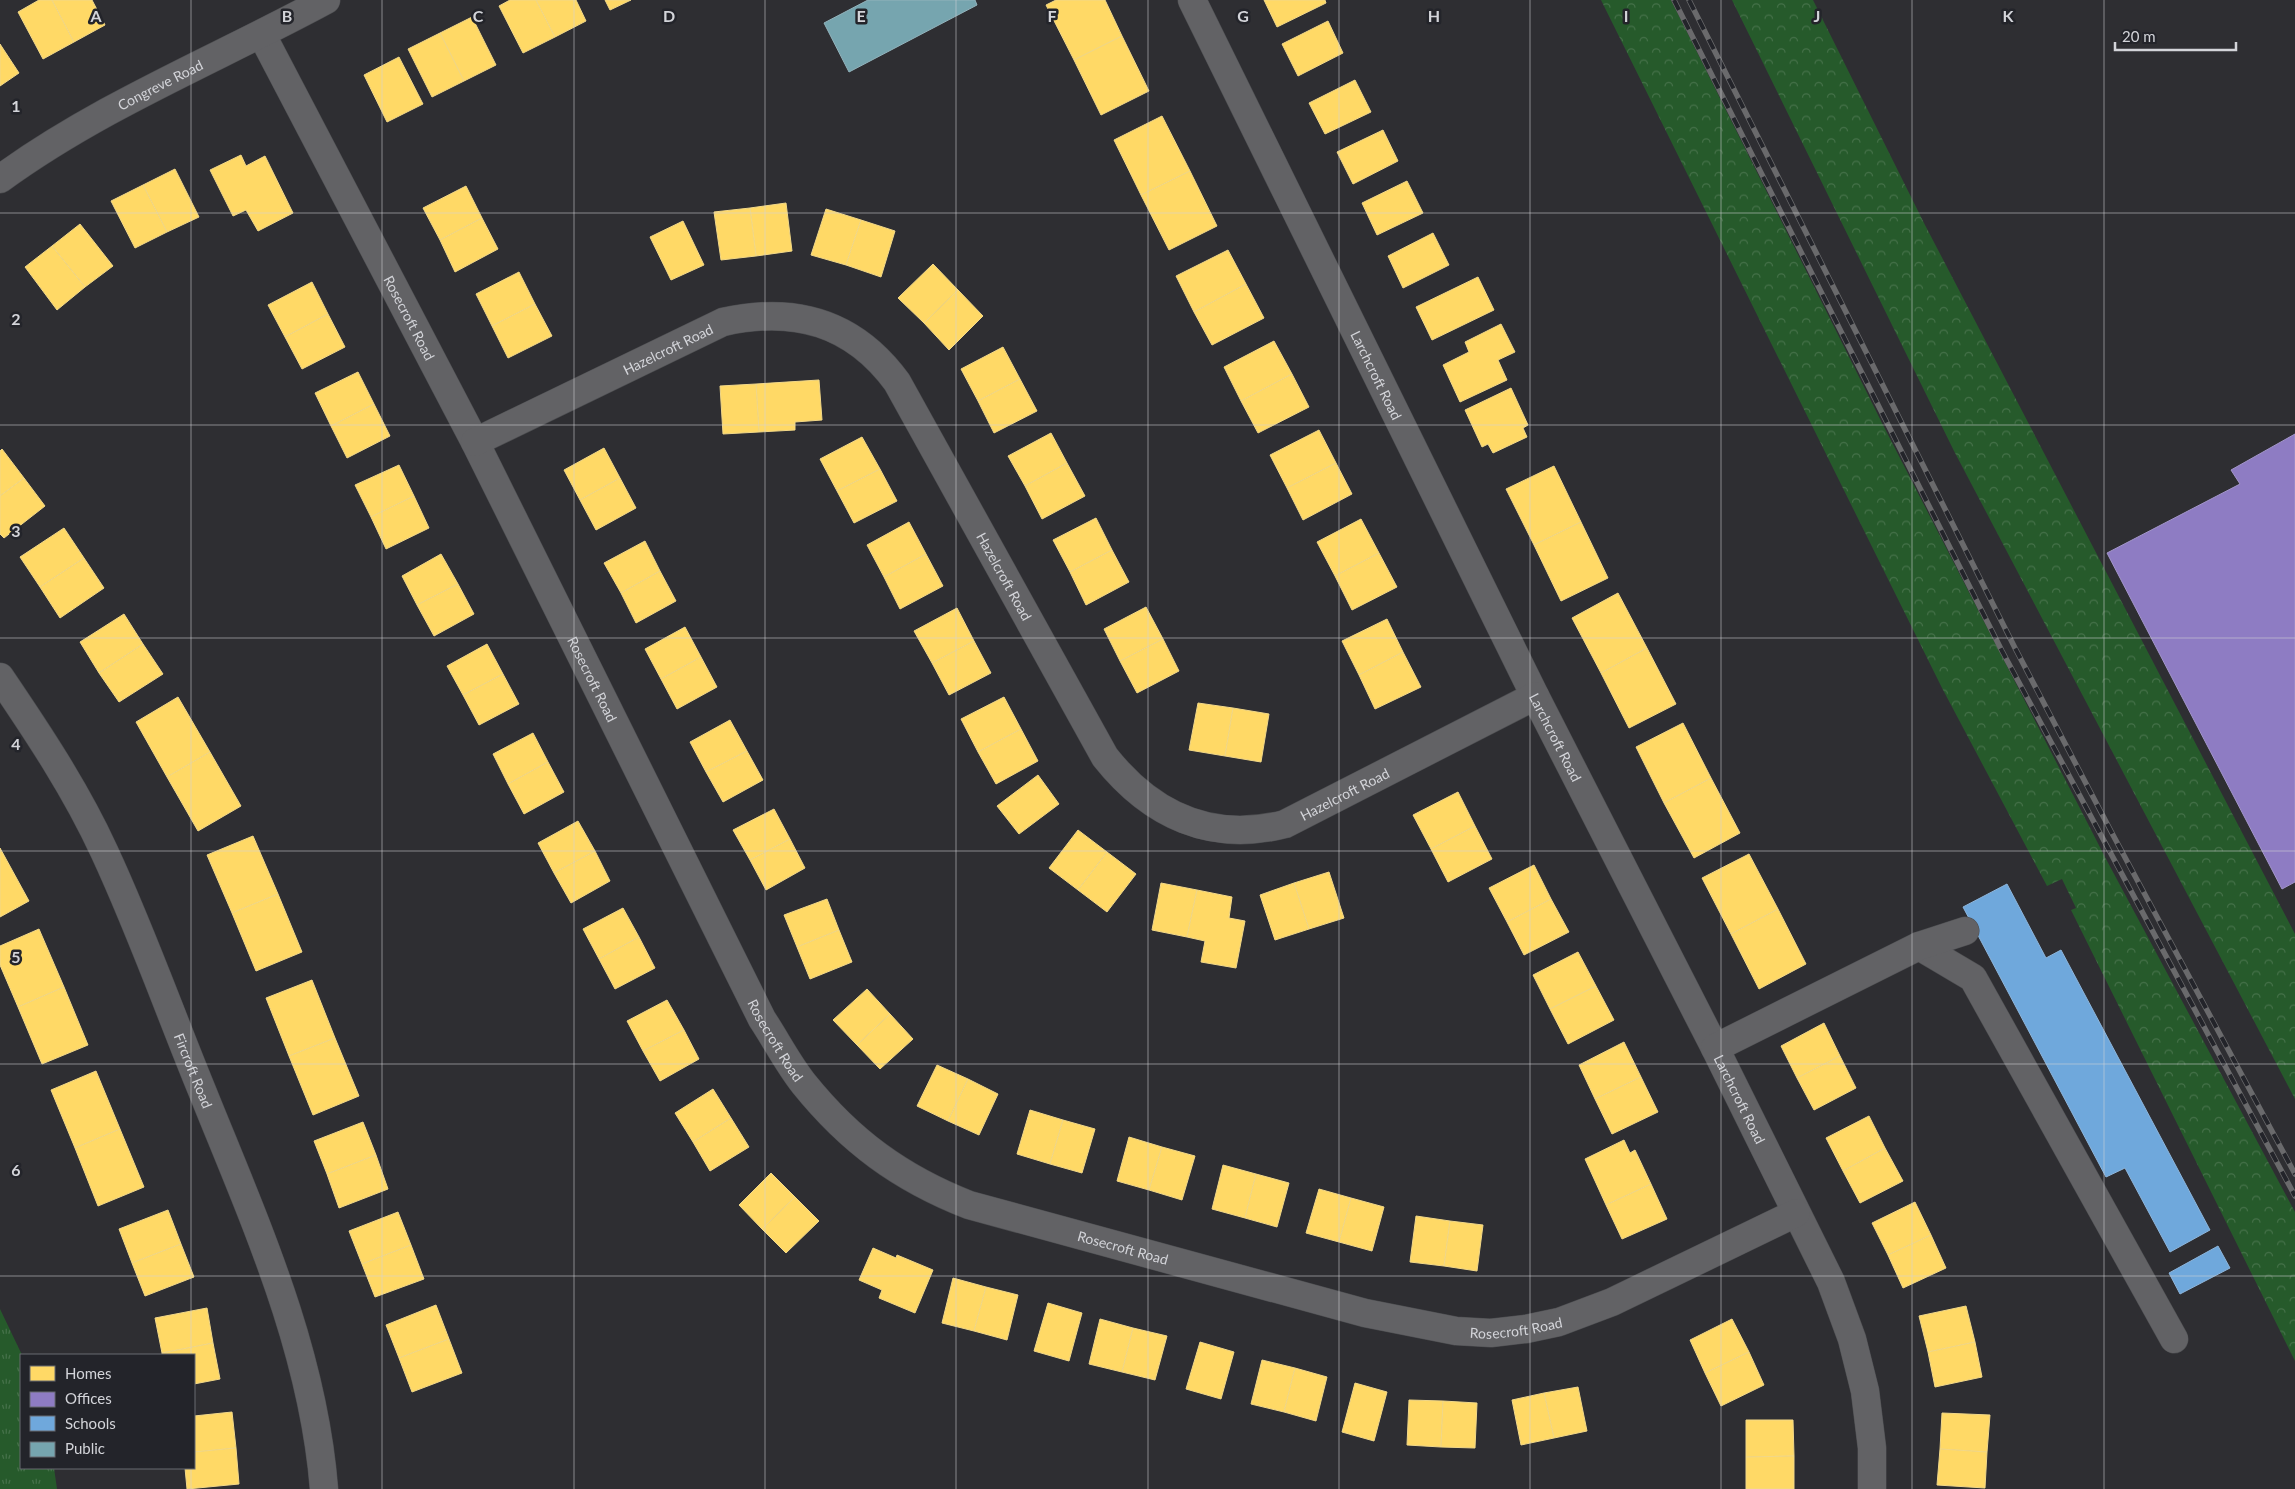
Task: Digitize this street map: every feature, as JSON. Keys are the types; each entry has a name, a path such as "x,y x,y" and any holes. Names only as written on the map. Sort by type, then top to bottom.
{"street":[{"name":"Congreve Road","path":"0,179 57,140 104,112 262,35 326,0"},
{"name":"Larchcroft Road","path":"1192,0 1535,696 1715,1048 1831,1282 1852,1340 1865,1391 1872,1448 1872,1489"},
{"name":"Rosecroft Road","path":"262,35 475,442 762,1019 803,1083 844,1128 868,1150 915,1182 969,1205 1365,1313 1456,1331 1491,1333 1526,1329 1559,1322 1612,1302 1796,1213"},
{"name":"Hazelcroft Road","path":"475,442 722,322 745,317 786,316 823,325 846,335 866,347 883,362 897,382 1105,757 1123,780 1159,808 1178,818 1201,824 1243,830 1264,829 1285,824 1535,696"},
{"name":"Fircroft Road","path":"0,677 50,753 104,850 132,913 260,1230 291,1319 307,1379 317,1428 324,1489"},
{"path":"1715,1048 1919,946 1965,930"},
{"path":"1919,946 1973,978 2174,1340"}],"green space":[{"path":"1601,0 1671,0 1883,425 2106,859 2295,1212 2295,1361 2071,910 2076,908 2062,879 2047,886 1942,688"},
{"path":"1732,0 1813,0 1925,225 2295,934 2295,1099 1954,451"},
{"path":"0,1309 22,1354 20,1354 20,1469 54,1469 57,1489 0,1489"}],"building: Homes":[{"path":"39,0 52,0 74,42 43,59 18,12"},
{"path":"52,0 92,0 105,25 74,42"},
{"path":"510,0 536,0 555,37 523,53 499,6"},
{"path":"536,0 576,0 586,21 555,37"},
{"path":"605,0 631,0 610,10"},
{"path":"1056,0 1105,0 1122,36 1074,60 1046,5"},
{"path":"1264,0 1325,0 1326,3 1277,27"},
{"path":"472,17 496,65 464,81 440,33"},
{"path":"1328,21 1343,53 1298,76 1282,44"},
{"path":"440,33 464,81 432,97 408,49"},
{"path":"1122,36 1149,91 1101,115 1074,60"},
{"path":"0,44 19,73 0,86"},
{"path":"399,57 423,104 387,122 364,75"},
{"path":"1355,80 1371,112 1325,134 1309,103"},
{"path":"1162,116 1190,171 1141,195 1114,140"},
{"path":"1383,130 1398,161 1353,184 1337,152"},
{"path":"241,155 246,166 265,156 293,213 258,231 246,210 233,216 210,170"},
{"path":"175,169 199,217 167,232 143,185"},
{"path":"1190,171 1217,226 1169,250 1141,195"},
{"path":"1407,181 1423,213 1377,235 1362,203"},
{"path":"143,185 167,232 135,248 111,201"},
{"path":"466,186 482,218 440,240 423,208"},
{"path":"786,203 792,251 756,256 750,208"},
{"path":"750,208 756,256 721,260 714,212"},
{"path":"826,209 861,220 846,265 811,255"},
{"path":"482,218 498,249 455,272 440,240"},
{"path":"861,220 895,231 881,277 846,265"},
{"path":"683,221 704,265 671,280 650,237"},
{"path":"80,224 113,266 85,287 52,246"},
{"path":"1433,233 1449,265 1403,288 1388,256"},
{"path":"52,246 85,287 57,310 25,267"},
{"path":"1228,250 1246,284 1194,312 1176,276"},
{"path":"933,264 958,290 924,323 898,298"},
{"path":"519,272 535,304 492,326 476,294"},
{"path":"1478,277 1494,310 1432,340 1416,307"},
{"path":"312,282 328,314 285,337 268,305"},
{"path":"1246,284 1264,318 1212,345 1194,312"},
{"path":"958,290 983,316 949,350 924,323"},
{"path":"535,304 552,336 508,358 492,326"},
{"path":"328,314 345,347 302,369 285,337"},
{"path":"1501,324 1515,352 1498,360 1507,380 1460,402 1443,365 1469,352 1465,342"},
{"path":"1274,341 1292,374 1241,401 1224,367"},
{"path":"1003,347 1020,379 978,401 961,369"},
{"path":"358,372 374,404 331,426 315,393"},
{"path":"1292,374 1309,407 1258,433 1241,401"},
{"path":"1020,379 1037,411 994,433 978,401"},
{"path":"819,380 822,420 795,422 795,430 759,432 756,384"},
{"path":"756,384 759,432 723,434 720,386"},
{"path":"1511,388 1528,425 1523,428 1527,437 1493,453 1488,444 1482,447 1465,410"},
{"path":"374,404 390,436 347,458 331,426"},
{"path":"1319,430 1336,463 1287,488 1270,455"},
{"path":"1051,433 1067,463 1025,486 1008,456"},
{"path":"862,437 880,469 837,491 820,459"},
{"path":"604,448 620,478 580,500 564,470"},
{"path":"2,449 24,478 0,496 0,451"},
{"path":"1067,463 1085,496 1042,519 1025,486"},
{"path":"1336,463 1352,494 1303,520 1287,488"},
{"path":"399,465 414,496 371,517 355,485"},
{"path":"1554,466 1581,522 1534,545 1506,489"},
{"path":"880,469 897,501 854,523 837,491"},
{"path":"24,478 45,506 4,538 0,534 0,496"},
{"path":"620,478 636,508 596,530 580,500"},
{"path":"414,496 429,528 386,549 371,517"},
{"path":"1096,518 1112,550 1070,572 1053,540"},
{"path":"1361,519 1379,553 1335,576 1317,542"},
{"path":"909,522 926,554 884,577 867,545"},
{"path":"1581,522 1608,578 1561,601 1534,545"},
{"path":"64,528 84,558 40,587 20,557"},
{"path":"645,541 660,571 621,593 604,563"},
{"path":"1112,550 1129,582 1086,605 1070,572"},
{"path":"1379,553 1397,587 1352,610 1335,576"},
{"path":"441,554 458,584 417,605 402,576"},
{"path":"926,554 943,586 900,609 884,577"},
{"path":"84,558 104,588 60,618 40,587"},
{"path":"660,571 676,601 636,623 621,593"},
{"path":"458,584 474,614 434,636 417,605"},
{"path":"1618,593 1647,648 1601,673 1572,618"},
{"path":"1146,607 1163,639 1120,661 1104,629"},
{"path":"957,608 974,641 932,663 914,631"},
{"path":"124,614 143,644 99,673 80,642"},
{"path":"1387,619 1403,652 1359,675 1342,641"},
{"path":"685,627 701,657 661,679 645,649"},
{"path":"1163,639 1179,671 1137,693 1120,661"},
{"path":"974,641 991,673 949,695 932,663"},
{"path":"143,644 163,674 119,702 99,673"},
{"path":"487,644 503,674 463,695 447,666"},
{"path":"1647,648 1676,704 1629,728 1601,673"},
{"path":"1403,652 1421,687 1375,709 1359,675"},
{"path":"701,657 717,687 677,709 661,679"},
{"path":"503,674 519,704 479,725 463,695"},
{"path":"178,697 210,752 167,777 136,722"},
{"path":"1004,697 1021,729 978,752 961,719"},
{"path":"1198,703 1233,708 1225,756 1189,750"},
{"path":"1233,708 1269,714 1261,762 1225,756"},
{"path":"730,720 747,751 706,772 690,742"},
{"path":"1683,723 1711,778 1664,803 1636,747"},
{"path":"1021,729 1038,761 996,784 978,752"},
{"path":"533,733 548,762 508,784 493,754"},
{"path":"747,751 763,780 723,802 706,772"},
{"path":"210,752 241,806 198,831 167,777"},
{"path":"548,762 564,792 524,814 508,784"},
{"path":"1038,775 1059,804 1019,834 997,806"},
{"path":"1711,778 1740,833 1694,858 1664,803"},
{"path":"1458,792 1475,826 1431,849 1413,815"},
{"path":"774,809 790,839 750,860 733,830"},
{"path":"578,821 595,851 554,873 538,843"},
{"path":"1475,826 1492,859 1448,882 1431,849"},
{"path":"1078,830 1107,852 1078,890 1049,868"},
{"path":"253,836 278,894 232,913 207,855"},
{"path":"790,839 805,868 766,890 750,860"},
{"path":"0,848 29,901 0,917"},
{"path":"595,851 610,881 571,903 554,873"},
{"path":"1107,852 1136,874 1107,912 1078,890"},
{"path":"1749,854 1778,909 1731,934 1702,878"},
{"path":"1534,865 1551,899 1507,922 1489,888"},
{"path":"1329,872 1344,918 1309,929 1294,883"},
{"path":"1161,883 1197,890 1187,937 1152,930"},
{"path":"1294,883 1309,929 1275,940 1260,895"},
{"path":"1197,890 1232,897 1229,918 1245,921 1236,968 1201,962 1205,941 1187,937"},
{"path":"278,894 302,952 256,971 232,913"},
{"path":"827,899 839,930 797,947 784,915"},
{"path":"1551,899 1569,932 1524,955 1507,922"},
{"path":"623,908 639,937 599,959 583,929"},
{"path":"1778,909 1806,964 1759,989 1731,934"},
{"path":"39,929 64,987 18,1007 0,965 0,946"},
{"path":"839,930 852,962 810,979 797,947"},
{"path":"639,937 655,968 615,989 599,959"},
{"path":"1578,952 1596,986 1550,1009 1533,975"},
{"path":"312,980 335,1038 289,1056 266,998"},
{"path":"1596,986 1614,1020 1568,1044 1550,1009"},
{"path":"64,987 88,1045 42,1064 18,1007"},
{"path":"867,989 890,1014 857,1045 833,1020"},
{"path":"667,1000 684,1030 643,1051 627,1021"},
{"path":"890,1014 913,1039 880,1069 857,1045"},
{"path":"1824,1023 1840,1056 1797,1078 1781,1046"},
{"path":"684,1030 699,1059 660,1081 643,1051"},
{"path":"335,1038 359,1096 313,1115 289,1056"},
{"path":"1624,1042 1641,1077 1595,1099 1579,1065"},
{"path":"1840,1056 1856,1088 1814,1110 1797,1078"},
{"path":"937,1065 968,1079 948,1121 917,1106"},
{"path":"96,1071 120,1129 75,1148 51,1090"},
{"path":"1641,1077 1658,1112 1612,1134 1595,1099"},
{"path":"968,1079 998,1094 979,1135 948,1121"},
{"path":"713,1089 731,1118 693,1142 675,1113"},
{"path":"1030,1110 1063,1120 1050,1164 1017,1154"},
{"path":"1869,1116 1885,1148 1843,1171 1826,1138"},
{"path":"731,1118 749,1147 710,1171 693,1142"},
{"path":"1063,1120 1095,1129 1082,1173 1050,1164"},
{"path":"363,1122 376,1155 327,1174 314,1141"},
{"path":"120,1129 144,1187 98,1206 75,1148"},
{"path":"1129,1137 1162,1147 1149,1190 1117,1181"},
{"path":"1624,1140 1630,1153 1635,1150 1651,1184 1606,1205 1585,1159"},
{"path":"1162,1147 1195,1156 1182,1200 1149,1190"},
{"path":"1885,1148 1903,1181 1860,1203 1843,1171"},
{"path":"376,1155 388,1189 339,1208 327,1174"},
{"path":"1223,1165 1256,1174 1245,1218 1212,1209"},
{"path":"771,1173 795,1197 762,1229 739,1205"},
{"path":"1256,1174 1289,1183 1277,1227 1245,1218"},
{"path":"1651,1184 1667,1219 1622,1239 1606,1205"},
{"path":"1319,1189 1351,1198 1339,1242 1306,1233"},
{"path":"795,1197 819,1221 786,1253 762,1229"},
{"path":"1351,1198 1384,1207 1372,1251 1339,1242"},
{"path":"1915,1202 1931,1235 1888,1255 1872,1223"},
{"path":"168,1210 181,1244 132,1263 119,1229"},
{"path":"398,1212 411,1245 362,1264 349,1231"},
{"path":"1416,1216 1450,1221 1444,1266 1410,1262"},
{"path":"1450,1221 1483,1225 1477,1271 1444,1266"},
{"path":"1931,1235 1946,1268 1903,1288 1888,1255"},
{"path":"181,1244 194,1277 145,1296 132,1263"},
{"path":"411,1245 424,1279 375,1297 362,1264"},
{"path":"873,1248 896,1258 897,1255 933,1270 915,1313 879,1298 882,1290 859,1280"},
{"path":"953,1278 986,1287 974,1331 942,1323"},
{"path":"986,1287 1018,1295 1007,1340 974,1331"},
{"path":"1048,1303 1082,1313 1069,1361 1034,1351"},
{"path":"436,1305 449,1339 399,1358 386,1325"},
{"path":"1966,1306 1975,1342 1928,1352 1919,1316"},
{"path":"207,1308 213,1343 162,1353 155,1318"},
{"path":"1100,1319 1133,1328 1122,1372 1089,1364"},
{"path":"1732,1319 1749,1352 1705,1373 1690,1340"},
{"path":"1133,1328 1167,1336 1155,1380 1122,1372"},
{"path":"449,1339 462,1373 412,1392 399,1358"},
{"path":"1200,1342 1234,1352 1221,1399 1186,1389"},
{"path":"1975,1342 1982,1377 1935,1387 1928,1352"},
{"path":"213,1343 220,1379 195,1384 195,1354 162,1353"},
{"path":"1749,1352 1764,1385 1721,1406 1705,1373"},
{"path":"1262,1360 1295,1368 1284,1412 1251,1404"},
{"path":"1295,1368 1327,1377 1316,1421 1284,1412"},
{"path":"1355,1383 1387,1392 1374,1441 1342,1432"},
{"path":"1578,1387 1587,1431 1554,1438 1544,1393"},
{"path":"1544,1393 1554,1438 1521,1445 1512,1400"},
{"path":"1409,1400 1443,1401 1441,1447 1407,1445"},
{"path":"1443,1401 1477,1403 1475,1448 1441,1447"},
{"path":"232,1412 236,1448 195,1452 195,1416"},
{"path":"1942,1413 1990,1415 1987,1452 1940,1449"},
{"path":"1746,1420 1793,1420 1794,1456 1746,1457"},
{"path":"236,1448 239,1484 187,1489 185,1469 195,1469 195,1452"},
{"path":"1940,1449 1987,1452 1985,1488 1937,1485"},
{"path":"1794,1456 1794,1489 1746,1489 1746,1457"}],"building: Offices":[{"path":"2295,434 2295,882 2282,889 2107,553 2240,484 2231,470"}],"building: Schools":[{"path":"2007,884 2046,958 2061,950 2210,1230 2170,1252 2125,1168 2106,1177 1963,907"},
{"path":"2218,1246 2230,1268 2180,1294 2169,1273"}],"building: Public":[{"path":"868,0 975,0 977,5 849,72 824,23"}],"railway":[{"path":"1674,0 2002,651 2295,1196"},
{"path":"1689,0 2015,648 2295,1174"}]}
